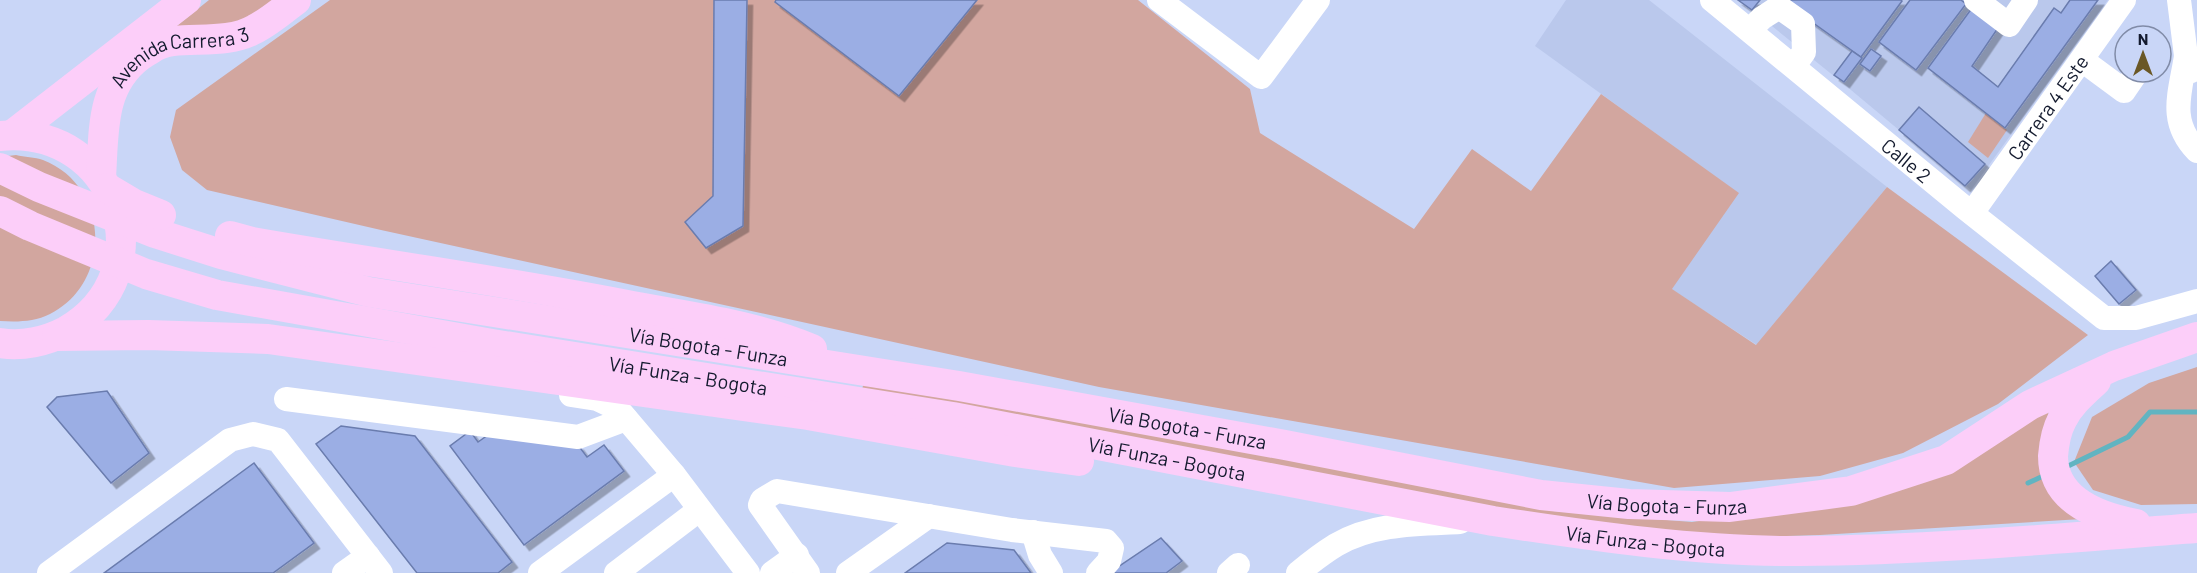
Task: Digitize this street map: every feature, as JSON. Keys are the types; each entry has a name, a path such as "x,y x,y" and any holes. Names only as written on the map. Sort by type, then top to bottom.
{"main road":[{"name":"Avenida Carrera 3","path":"6,135 186,0"},
{"name":"Avenida Carrera 3","path":"104,183 108,105 116,82 127,66 160,43 217,39 254,30 296,0"},
{"path":"6,135 32,136 52,141 71,150 87,163 104,183 134,204 186,225 252,242 580,296 749,328 800,344 867,373"},
{"name":"Vía Bogota - Funza","path":"0,168 39,187 155,233 221,254 369,292 959,386 1285,445 1541,495 1629,504 1730,507 1851,491 1946,460 2030,405 2114,366 2197,337"},
{"path":"2,344 32,343 57,336 79,323 98,305 111,283 119,258 121,233 116,208 104,183"},
{"name":"Vía Funza - Bogota","path":"0,212 146,274 218,295 492,344 953,417 1493,521 1646,541 1798,551 1946,545 2184,529"},
{"path":"57,336 148,335 268,339 808,415 1015,452 1160,472 1308,485"},
{"path":"2114,366 2071,405 2061,421 2054,444 2053,464 2059,482 2069,497 2095,513 2116,520 2184,529"}],"street":[{"path":"1160,0 1261,77 1307,3"},
{"name":"Calle 2","path":"1712,0 2104,318 2136,318 2197,301"},
{"path":"1976,0 2009,25 2026,0"},
{"name":"Carrera 4 Este","path":"1972,213 2124,0"},
{"path":"2180,0 2186,56 2178,120 2182,132 2197,151"},
{"path":"1750,30 1762,18 1779,7 1803,24 1804,52 1794,66"},
{"path":"2186,56 2197,87"},
{"path":"2082,60 2113,83"},
{"path":"2115,84 2124,91 2129,84"},
{"path":"268,339 349,359 597,399 618,409 674,475 748,573"},
{"path":"286,399 578,437 626,419"},
{"path":"49,573 231,440 253,434 278,440 374,565 344,573"},
{"path":"554,569 674,475"},
{"path":"772,573 802,564 760,505 762,500 777,491 1033,532 1106,541 1112,548 1109,561 1098,573"},
{"path":"616,573 699,510"},
{"path":"893,510 899,538"},
{"path":"848,573 928,516"},
{"path":"1298,573 1337,544 1372,531 1411,524 1493,521"},
{"path":"1033,532 1040,555 1051,573"}],"shaded area":[{"path":"209,0 281,0 248,25 174,28"},
{"path":"330,0 1138,0 1250,89 1260,133 1414,229 1472,149 1531,191 1601,94 1739,193 1672,289 1756,345 1887,187 2088,335 1998,404 1903,453 1820,476 1674,488 1099,387 207,190 182,170 170,137 176,110"},
{"path":"1566,0 1649,0 1887,187 1757,345 1671,289 1738,193 1535,46"},
{"path":"1760,0 2108,0 1971,190 1752,10"},
{"path":"1986,113 2007,130 1988,158 1968,142"},
{"path":"16,155 43,160 65,173 81,191 91,212 95,235 93,258 85,280 71,299 50,314 25,321 0,321 0,157"},
{"path":"2197,367 2197,504 2141,505 2093,490 2074,462 2092,417 2149,383"},
{"path":"864,381 1108,425 1553,511 1692,522 1813,505 2049,411 2039,451 2082,519 1820,535 1723,538 1563,522 862,390"}],"building":[{"path":"714,0 747,0 743,226 706,248 685,222 713,196"},
{"path":"776,0 977,0 899,96 775,2"},
{"path":"1738,0 1760,0 1752,10"},
{"path":"1781,0 1901,0 1902,1 1861,57"},
{"path":"1910,0 1961,0 1966,4 1916,70 1879,42"},
{"path":"2070,0 2098,0 2005,128 1928,68 1972,8 1998,28 1972,66 1998,87 2054,8 2061,13"},
{"path":"1871,49 1881,56 1870,71 1860,64"},
{"path":"1852,51 1862,58 1844,82 1834,75"},
{"path":"1919,107 1985,164 1965,186 1899,130"},
{"path":"2111,261 2136,290 2119,304 2095,276"},
{"path":"107,391 149,453 111,483 47,407 57,397"},
{"path":"341,426 415,436 512,562 498,573 417,573 316,444"},
{"path":"470,431 478,442 488,435 578,445 587,457 604,445 624,471 524,545 450,446"},
{"path":"254,463 314,543 273,573 104,573"},
{"path":"1161,538 1182,561 1166,573 1109,573"},
{"path":"947,543 1014,550 1031,573 905,573"}],"waterway":[{"path":"2064,468 2128,437 2150,412 2197,412"},
{"path":"2028,483 2041,477"}]}
